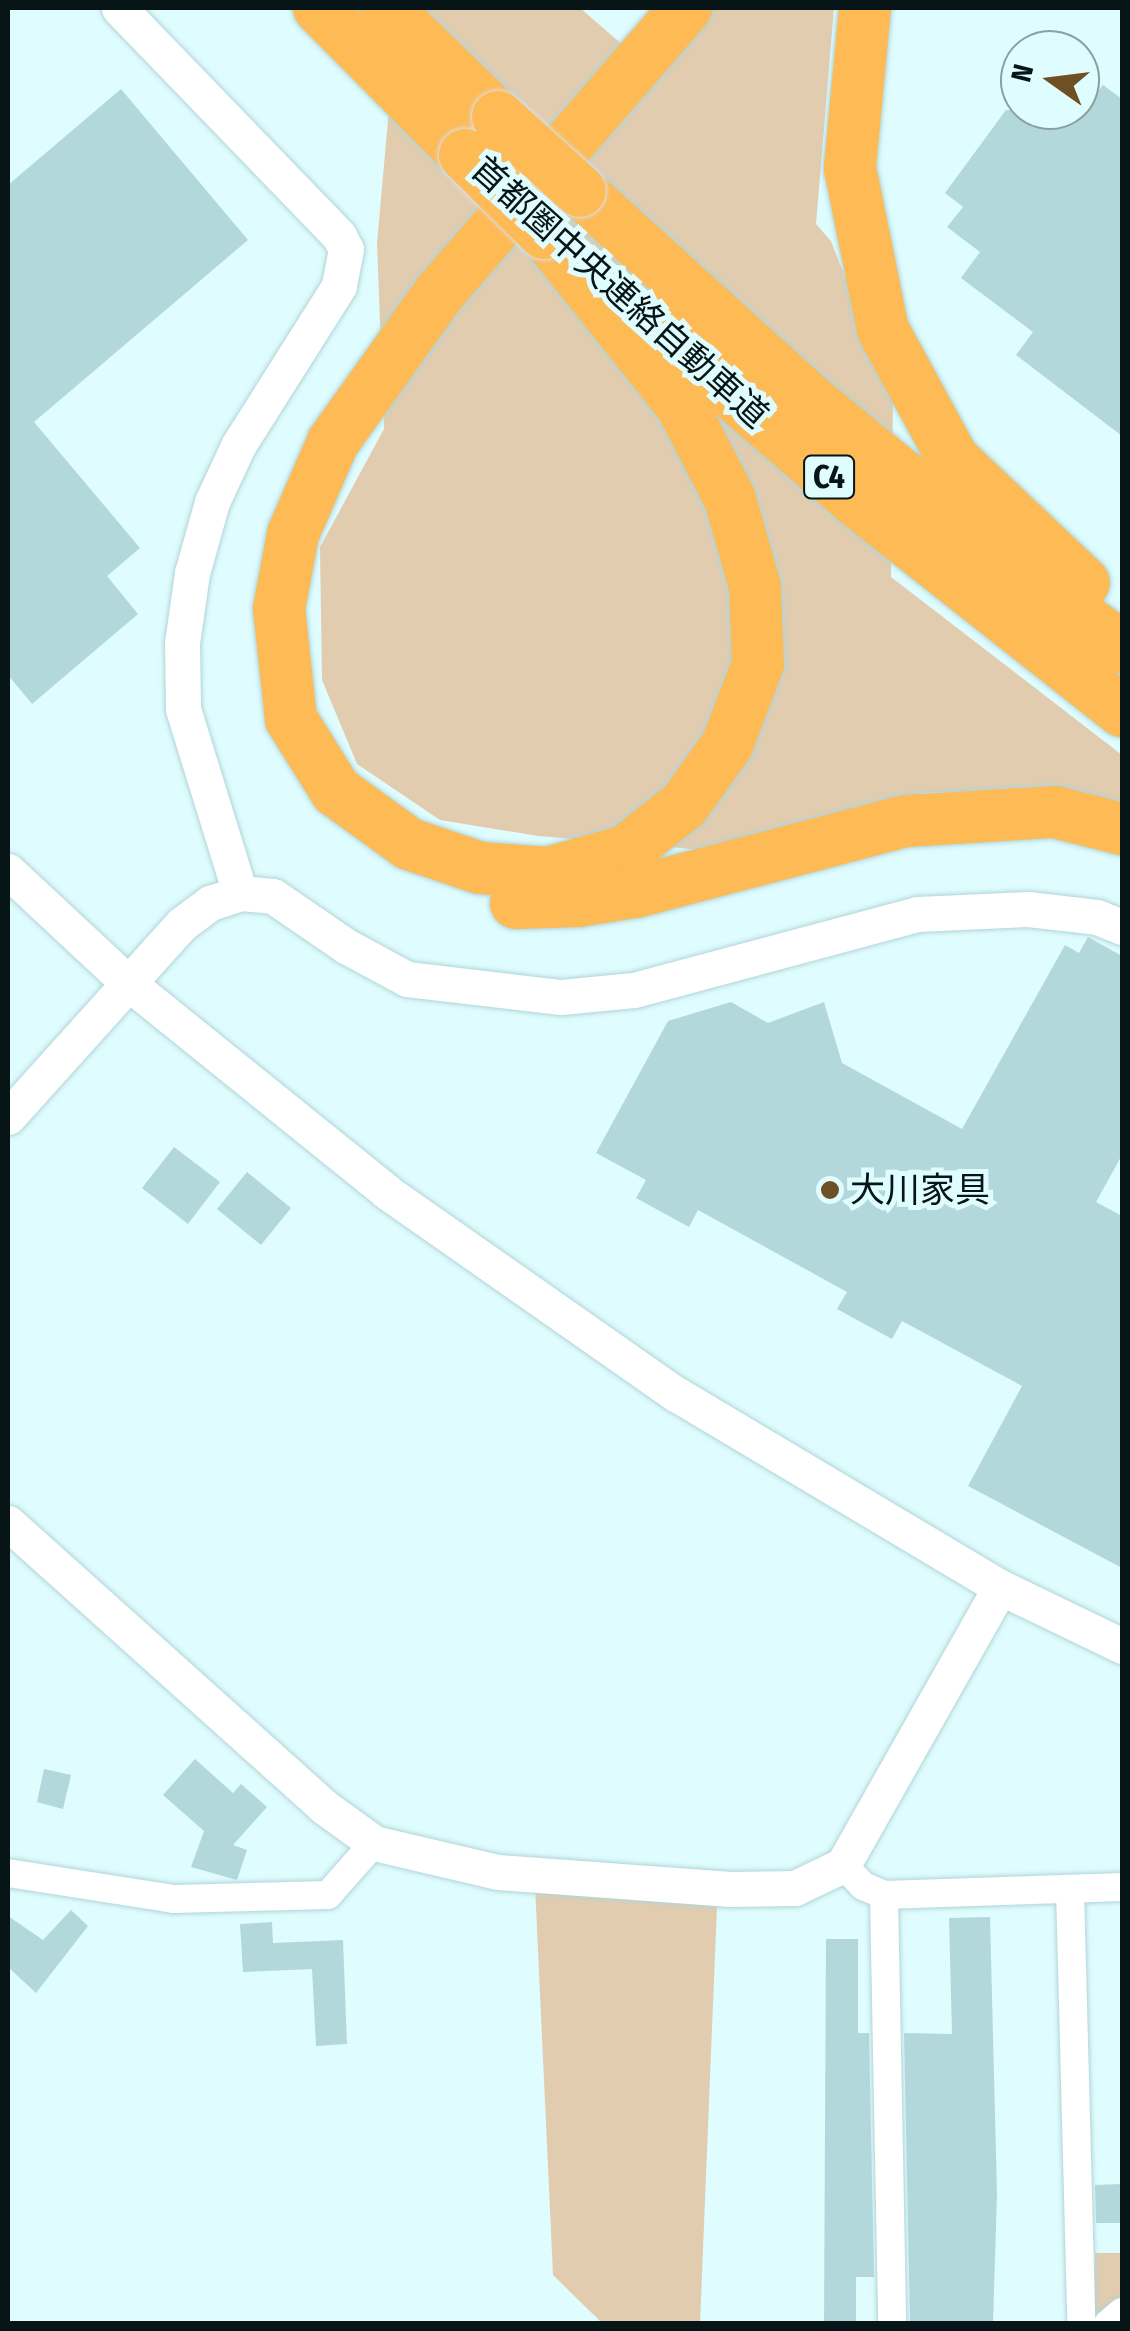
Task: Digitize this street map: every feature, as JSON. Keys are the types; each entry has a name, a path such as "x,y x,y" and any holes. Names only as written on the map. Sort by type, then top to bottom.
{"highway":[{"name":"首都圏中央連絡自動車道","path":"318,8 482,136 580,191 814,403 1030,580 1122,647"},
{"name":"首都圏中央連絡自動車道","path":"386,8 482,136 544,233 856,501 1122,711"},
{"path":"649,8 354,358 288,457 256,551 250,638 268,738 322,825 401,878 494,904 578,901 634,892 906,821 1056,812 1122,828"},
{"path":"544,233 682,406 730,499 756,587 758,664 727,745 684,804 626,851 547,873 480,868 409,844 336,791 292,719 279,609 293,534 333,442 440,292 686,8"},
{"path":"865,8 850,168 883,330 953,459 1122,619"}],"street":[{"path":"119,8 339,236 346,249 339,286 238,446 212,502 192,574 182,643 183,708 240,893"},
{"path":"8,871 127,982 387,1192 676,1394 1000,1588 1122,1646"},
{"path":"8,1117 182,924 210,903 240,893 274,896 346,946 407,979 561,997 634,990 916,914 1028,908 1096,917 1122,928"},
{"path":"8,1523 323,1806 374,1843 498,1872 760,1890 795,1888 843,1865 1000,1588"},
{"path":"8,1873 92,1890 174,1899 328,1895 374,1843"},
{"path":"843,1865 863,1886 884,1894 1122,1888"},
{"path":"1070,1890 1081,2324"},
{"path":"884,1894 892,2324"},
{"path":"1108,2324 1122,2312"}],"shaded area":[{"path":"398,8 580,8 653,71 712,8 834,8 816,224 831,241 893,400 891,577 1122,755 1122,804 1045,788 923,793 704,850 538,836 440,820 357,764 322,680 320,547 384,429 377,243"},
{"path":"535,1885 717,1906 700,2323 602,2323 553,2275"},
{"path":"1095,2253 1122,2253 1122,2297 1094,2319"}],"building":[{"path":"1103,85 1122,99 1122,436 1016,355 1033,332 961,278 980,252 947,227 963,207 945,193 1000,118 1000,130 1100,130"},
{"path":"121,89 248,240 34,422 140,548 107,576 138,614 32,704 8,675 8,185"},
{"path":"1088,937 1122,956 1122,1155 1096,1202 1122,1216 1122,1568 968,1486 1022,1386 902,1321 892,1339 837,1309 847,1292 698,1210 689,1227 636,1198 646,1180 596,1153 668,1021 731,1002 768,1023 824,1002 842,1063 962,1129 1065,945 1079,953"},
{"path":"174,1147 220,1182 188,1224 142,1188"},
{"path":"247,1172 291,1208 261,1245 217,1209"},
{"path":"195,1759 233,1793 241,1784 267,1807 233,1845 247,1850 237,1880 191,1867 204,1831 163,1795"},
{"path":"44,1769 71,1775 63,1809 37,1802"},
{"path":"71,1910 88,1926 36,1993 8,1967 8,1916 43,1940"},
{"path":"990,1917 997,2194 993,2324 910,2324 904,2033 952,2034 949,1918"},
{"path":"272,1922 273,1943 343,1940 347,2044 316,2046 312,1969 243,1972 240,1924"},
{"path":"826,1939 858,1939 858,2033 869,2033 874,2277 856,2277 856,2324 824,2324"},
{"path":"1122,2184 1122,2223 1096,2223 1095,2185"}],"place":[{"name":"大川家具","path":"830,1190"}]}
